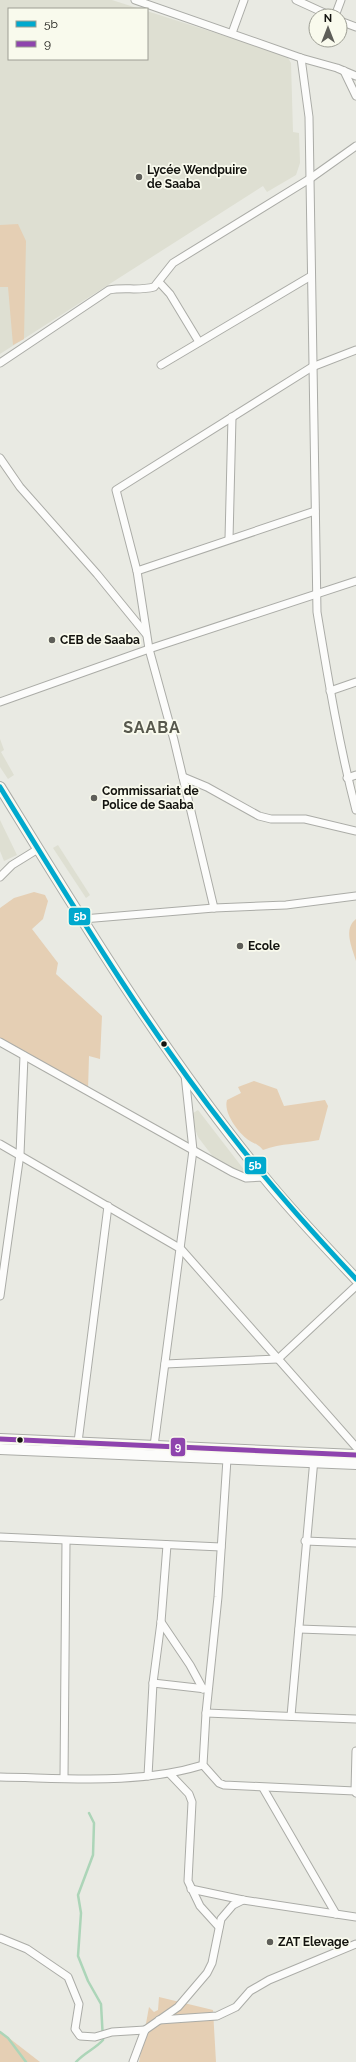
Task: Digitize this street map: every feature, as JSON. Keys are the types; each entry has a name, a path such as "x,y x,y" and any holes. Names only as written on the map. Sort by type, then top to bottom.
{"street":[{"path":"135,0 356,76"},
{"path":"232,33 244,0"},
{"path":"296,0 313,8"},
{"path":"301,58 309,117 311,178 312,366 318,594 317,612 330,691 356,810"},
{"path":"344,71 356,96"},
{"path":"0,363 109,290 123,287 145,289 154,287 173,264 311,178 356,146"},
{"path":"162,365 312,276"},
{"path":"159,282 170,294 199,342"},
{"path":"214,908 183,777 149,649 137,570 116,490 312,366 356,350"},
{"path":"229,539 232,417"},
{"path":"0,458 20,487 97,574 146,634"},
{"path":"137,570 315,511"},
{"path":"0,702 149,649 356,581"},
{"path":"330,691 356,682"},
{"path":"348,778 356,775"},
{"path":"183,777 207,787 260,816 271,819 305,819 356,831"},
{"path":"0,787 83,919 186,1075 264,1177 356,1279"},
{"path":"0,877 12,866 38,849"},
{"path":"83,919 214,908 286,906 356,896"},
{"path":"0,1042 232,1172 246,1178 264,1177"},
{"path":"0,1296 20,1154 24,1056"},
{"path":"154,1446 193,1150 186,1075"},
{"path":"0,1144 20,1154 181,1249 356,1447"},
{"path":"78,1442 108,1206"},
{"path":"165,1364 278,1359 356,1286"},
{"path":"0,1439 154,1446 314,1458 356,1464"},
{"path":"0,1449 227,1459 314,1458 356,1455"},
{"path":"290,1716 299,1629 305,1541 314,1458"},
{"path":"227,1459 221,1547 206,1689 203,1766 219,1783 224,1785 355,1792 356,1751"},
{"path":"0,1538 221,1547"},
{"path":"64,1778 66,1541"},
{"path":"305,1541 356,1543"},
{"path":"148,1776 153,1683 162,1622 167,1545"},
{"path":"162,1622 206,1689"},
{"path":"299,1629 356,1631"},
{"path":"153,1683 206,1689"},
{"path":"206,1713 356,1719"},
{"path":"0,1777 64,1778 148,1776 170,1774 203,1766"},
{"path":"170,1774 190,1794 192,1802 187,1874 191,1889 200,1906 219,1927"},
{"path":"263,1788 336,1914"},
{"path":"191,1889 243,1900 356,1917"},
{"path":"0,1938 27,1949 68,1977 79,2004 75,2029 80,2036 95,2037 112,2032 145,2030 178,2006 207,1973 212,1963 219,1927 227,1910 243,1900"},
{"path":"159,2020 215,2016 223,2014 236,2007 250,1991 269,1980 356,1944"},
{"path":"133,2062 145,2030"}],"shaded area":[{"name":"Lycée Wendpuire de Saaba","path":"0,0 112,0 137,8 8,8 8,60 148,60 148,11 287,56 291,63 293,132 299,133 300,163 296,175 267,192 263,186 0,354"},
{"path":"18,224 26,241 24,339 13,345 8,287 0,287 0,225"},
{"path":"0,739 4,750 1,752 14,775 8,779 0,767"},
{"path":"0,820 17,855 4,861 0,851"},
{"path":"58,845 90,895 86,898 53,848"},
{"path":"34,892 45,895 48,901 43,919 32,929 58,963 56,974 102,1016 100,1059 89,1056 88,1090 0,1040 0,908 14,898"},
{"path":"356,919 356,961 349,933 352,923"},
{"path":"254,1081 277,1089 284,1106 325,1100 328,1106 319,1140 277,1146 263,1150 258,1145 246,1138 233,1123 227,1111 226,1105 227,1100 241,1093 238,1087"},
{"path":"198,1110 245,1171 241,1175 214,1158 198,1137 190,1115"},
{"path":"159,1997 213,2010 216,2062 139,2062 149,2007 154,2012 158,2010"},
{"path":"0,2031 40,2062 0,2062"}],"waterway":[{"path":"76,2062 103,2040 101,2004 88,1981 78,1956 81,1913 78,1895 93,1855 94,1823 89,1813"},
{"path":"0,2032 8,2038 26,2062"}],"transit line":[{"name":"5b","path":"0,787 137,1006 197,1090 274,1188 356,1279"},
{"name":"9","path":"0,1439 356,1455"}],"place":[{"name":"Lycée Wendpuire de Saaba","path":"139,177"},
{"name":"CEB de Saaba","path":"52,640"},
{"name":"Commissariat de Police de Saaba","path":"94,798"},
{"name":"Ecole","path":"240,946"},
{"name":"ZAT Elevage","path":"270,1942"}],"district":[{"name":"SAABA","path":"152,727"}]}
